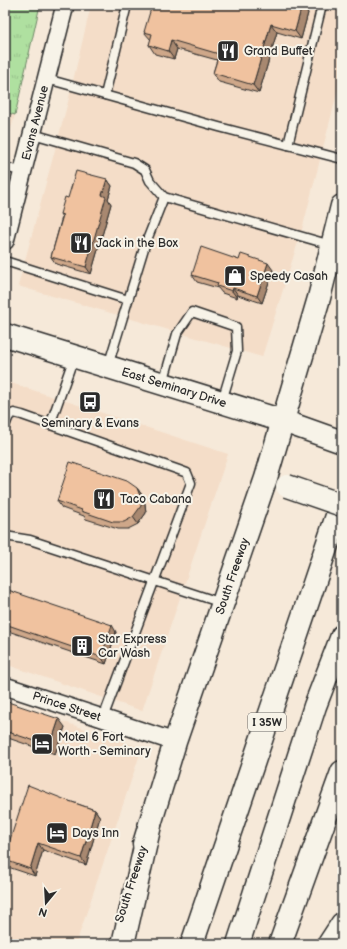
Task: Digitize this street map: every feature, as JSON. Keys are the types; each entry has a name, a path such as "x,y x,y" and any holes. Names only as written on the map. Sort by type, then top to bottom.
{"main road":[{"name":"South Freeway","path":"112,944 175,742 266,478 320,298 342,206"},
{"name":"East Seminary Drive","path":"5,335 283,421 342,442"},
{"path":"266,478 342,505"},
{"name":"I 35W","path":"192,944 342,501"},
{"path":"238,944 315,706 342,636"},
{"path":"280,944 342,772"},
{"path":"123,944 150,824"},
{"path":"329,944 342,924"}],"street":[{"name":"Evans Avenue","path":"5,241 65,5"},
{"name":"Prince Street","path":"5,686 175,742"}],"lane":[{"path":"104,95 127,5"},
{"path":"288,145 322,5"},
{"path":"47,79 342,159"},
{"path":"33,134 134,163 145,170 150,181 164,197 332,245"},
{"path":"5,167 23,172"},
{"path":"107,366 145,245 164,197"},
{"path":"5,261 128,300"},
{"path":"163,384 178,334 192,312 236,327 237,351 222,402"},
{"path":"50,425 74,356"},
{"path":"5,426 9,416 14,413 187,473 191,483 103,718"},
{"path":"5,536 30,540 223,603"}],"shaded area":[{"path":"91,5 342,5 342,74 303,226 262,357 18,286 68,102"},
{"path":"5,112 15,115 5,149"},
{"path":"5,381 228,454 142,711 5,664"},
{"path":"5,702 142,748 76,944 5,944"}],"green space":[{"path":"5,5 40,5 15,115 5,112"}],"building":[{"name":"Grand Buffet","path":"152,5 302,5 295,31 271,24 253,85 213,73 219,54 171,40 168,51 149,45 152,34 144,32"},
{"name":"Jack in the Box","path":"76,171 107,179 102,195 106,197 86,267 51,257 63,215 60,214 65,197 68,198"},
{"name":"Speedy Casah","path":"201,247 239,260 241,254 268,263 257,296 233,288 232,291 217,286 218,283 192,275"},
{"name":"Taco Cabana","path":"70,462 127,481 137,488 141,506 133,517 124,522 113,522 57,501"},
{"name":"Star Express Car Wash","path":"5,589 112,625 101,657 5,624"},
{"name":"Motel 6 Fort Worth - Seminary","path":"5,701 59,719 50,746 5,731"},
{"name":"Days Inn","path":"28,785 95,810 81,858 38,843 30,869 5,860 5,855"}],"place":[{"name":"Grand Buffet","path":"228,51"},
{"name":"Jack in the Box","path":"81,243"},
{"name":"Speedy Casah","path":"235,276"},
{"name":"Seminary & Evans","path":"90,402"},
{"name":"Taco Cabana","path":"104,499"},
{"name":"Star Express Car Wash","path":"82,646"},
{"name":"Motel 6 Fort Worth - Seminary","path":"42,744"},
{"name":"Days Inn","path":"57,833"}]}
